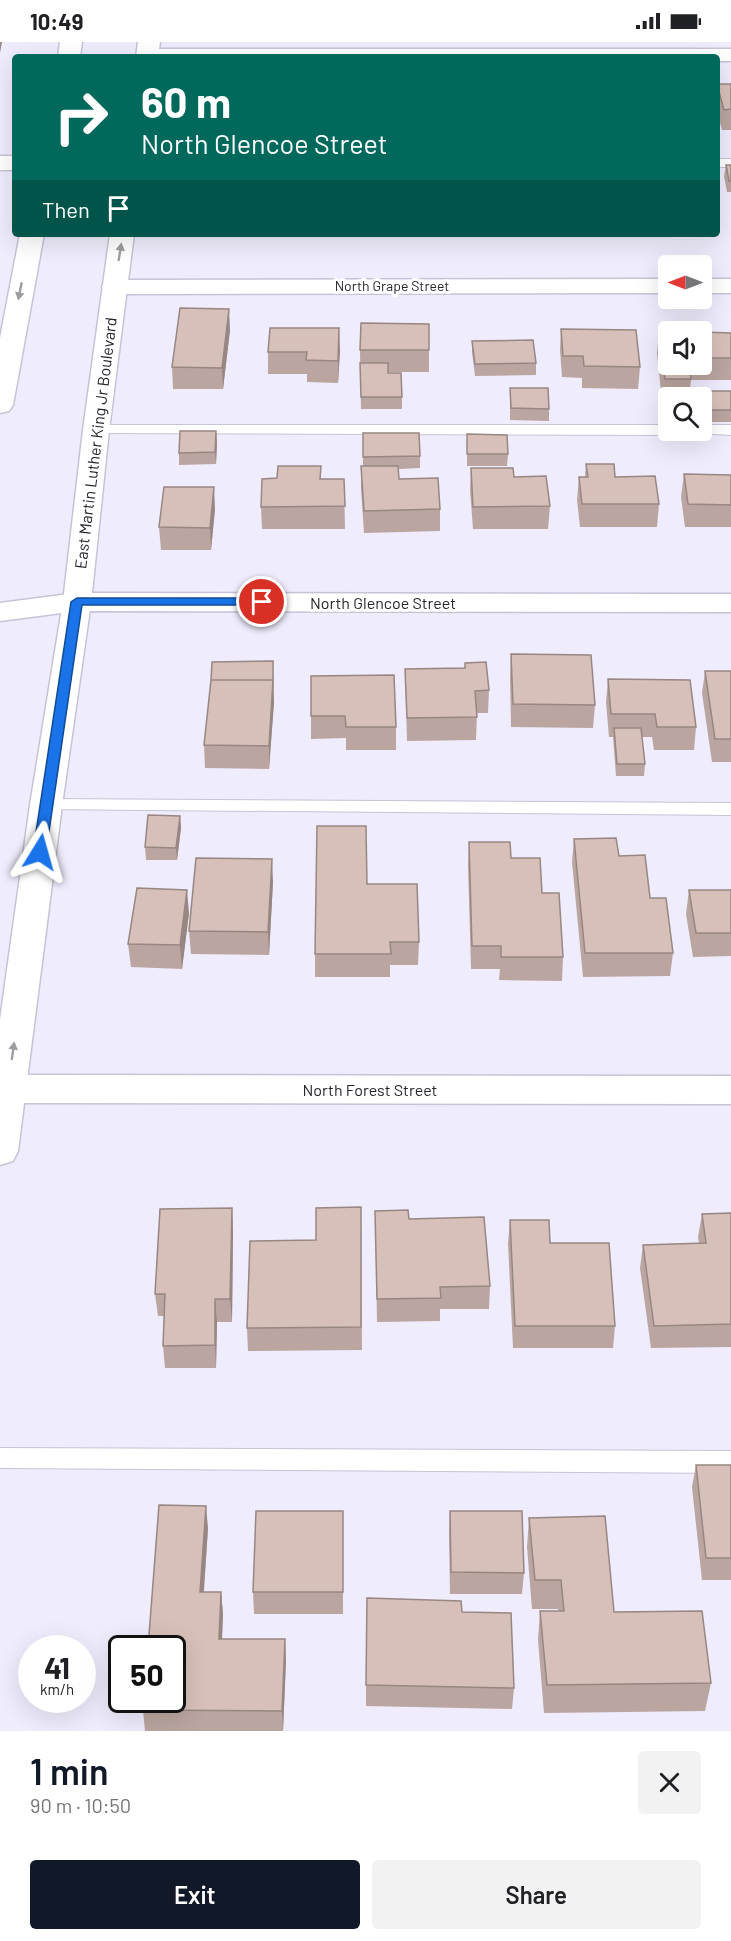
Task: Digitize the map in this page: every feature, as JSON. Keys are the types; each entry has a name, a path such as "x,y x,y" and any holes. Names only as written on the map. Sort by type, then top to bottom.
{"street":[{"path":"148,51 498,54"},
{"path":"0,405 31,237"},
{"name":"East Martin Luther King Jr Boulevard","path":"0,1151 46,805 77,602 96,430 122,237"},
{"name":"North Grape Street","path":"114,287 658,286"},
{"path":"712,286 731,286"},
{"name":"North Glencoe Street","path":"0,612 77,602 731,603"},
{"name":"North Forest Street","path":"8,1089 731,1090"}],"lane":[{"path":"96,430 658,430"},
{"path":"712,430 731,430"},
{"path":"46,805 731,809"},
{"path":"0,1458 731,1462"}],"building":[{"path":"720,84 731,84 731,109 724,110"},
{"path":"726,165 731,165 731,181 729,181"},
{"path":"180,308 229,309 222,368 172,367"},
{"path":"361,323 429,324 429,350 360,350"},
{"path":"270,328 339,328 338,361 306,360 307,352 268,352"},
{"path":"561,329 636,330 640,367 584,366 583,356 563,356"},
{"path":"712,332 731,333 731,358 712,358"},
{"path":"533,340 536,363 475,364 472,341"},
{"path":"360,363 388,363 388,373 401,373 402,397 361,397"},
{"path":"664,375 690,375 691,379 665,379"},
{"path":"510,388 548,388 549,409 511,408"},
{"path":"712,391 731,391 731,410 712,410"},
{"path":"180,431 216,431 215,452 179,453"},
{"path":"363,433 419,433 420,456 363,457"},
{"path":"467,434 507,435 508,454 467,454"},
{"path":"586,464 614,464 615,477 655,476 659,504 582,504 579,477 588,477"},
{"path":"278,466 321,466 320,479 344,479 345,506 261,507 262,479 277,478"},
{"path":"361,466 398,466 399,479 438,478 440,509 364,511"},
{"path":"471,468 513,468 514,477 546,476 550,506 473,507"},
{"path":"684,474 731,475 731,505 688,504"},
{"path":"164,487 214,487 210,528 159,527"},
{"path":"511,654 591,655 595,705 513,704"},
{"path":"273,661 273,680 211,680 212,662"},
{"path":"486,662 489,690 475,691 477,717 407,718 405,669 465,668 465,663"},
{"path":"705,671 731,671 731,739 715,739"},
{"path":"394,675 396,727 346,727 345,716 311,716 311,676"},
{"path":"608,679 690,680 696,727 657,727 655,714 611,714"},
{"path":"211,680 273,680 269,746 204,745"},
{"path":"614,728 641,728 645,764 617,764"},
{"path":"148,815 180,816 176,848 145,847"},
{"path":"317,826 366,826 367,884 417,884 419,942 390,942 391,954 315,954"},
{"path":"616,838 619,856 645,855 650,898 666,898 673,953 585,953 574,839"},
{"path":"469,842 510,842 511,858 540,858 542,893 559,893 563,957 501,957 501,946 472,946"},
{"path":"196,858 272,859 268,932 189,931"},
{"path":"137,888 187,890 180,945 128,944"},
{"path":"689,890 731,890 731,933 696,933"},
{"path":"361,1207 361,1327 247,1328 250,1241 316,1240 316,1208"},
{"path":"232,1208 230,1299 215,1299 215,1345 163,1346 165,1294 155,1294 160,1209"},
{"path":"408,1210 409,1219 484,1217 490,1286 440,1287 441,1298 377,1299 375,1211"},
{"path":"731,1213 731,1324 654,1326 643,1245 706,1243 702,1214"},
{"path":"510,1220 549,1220 550,1243 609,1243 615,1326 515,1326"},
{"path":"696,1465 731,1465 731,1558 706,1558"},
{"path":"159,1505 206,1506 200,1592 221,1592 219,1639 285,1639 282,1711 186,1710 186,1635 149,1635"},
{"path":"256,1511 343,1511 343,1592 253,1592"},
{"path":"450,1511 522,1511 524,1573 451,1572"},
{"path":"605,1516 614,1612 702,1611 711,1683 547,1685 540,1611 564,1611 561,1580 535,1580 529,1518"},
{"path":"367,1598 461,1601 462,1612 511,1613 514,1688 366,1685"}],"route":[{"path":"40,852 77,602 262,602"}]}
